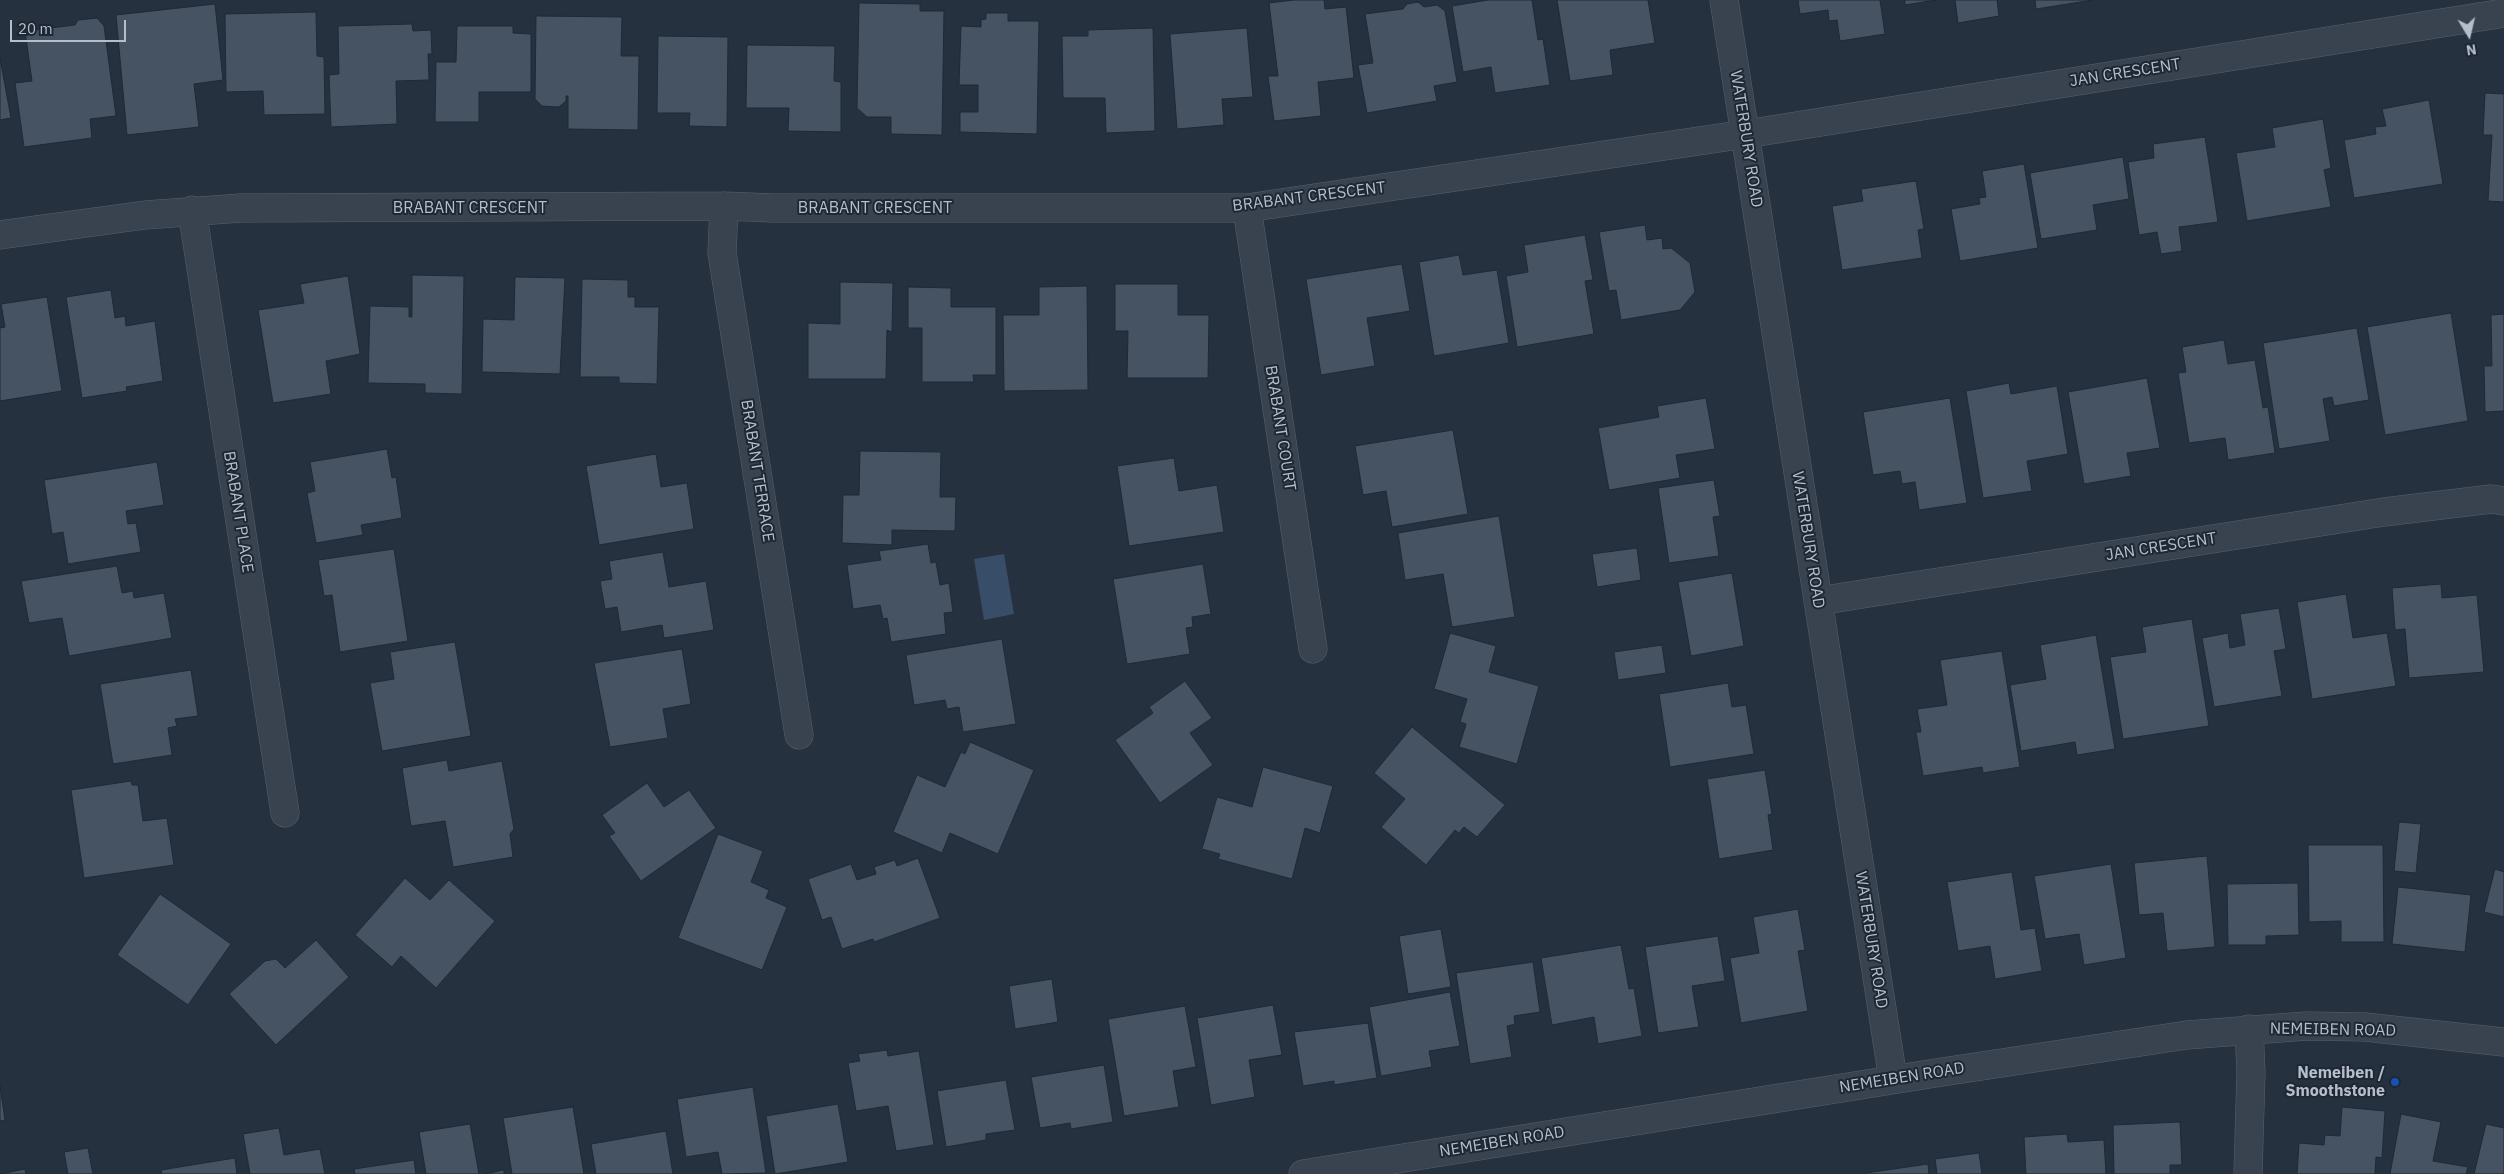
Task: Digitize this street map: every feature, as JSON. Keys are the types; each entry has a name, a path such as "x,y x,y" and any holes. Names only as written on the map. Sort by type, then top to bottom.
{"street":[{"name":"WATERBURY ROAD","path":"1724,0 1893,1079"},
{"name":"JAN CRESCENT","path":"1746,134 2504,13"},
{"name":"BRABANT CRESCENT","path":"0,235 192,210 240,208 724,206 773,208 1247,208 1746,134"},
{"name":"BRABANT TERRACE","path":"724,206 722,253 799,735"},
{"name":"BRABANT COURT","path":"1247,208 1313,649"},
{"name":"BRABANT PLACE","path":"192,210 285,813"},
{"name":"JAN CRESCENT","path":"1818,601 2384,512 2491,499 2504,501"},
{"name":"NEMEIBEN ROAD","path":"1303,1174 1893,1079 2186,1035 2306,1026 2364,1027 2504,1042"},
{"path":"2248,1029 2251,1072 2248,1174"}],"water":[{"path":"1004,554 1014,614 984,620 974,559"}],"building":[{"path":"1294,0 1324,0 1325,9 1346,7 1354,78 1318,82 1321,116 1274,121 1268,76 1278,76 1269,3"},
{"path":"1488,0 1532,0 1538,40 1543,39 1550,85 1495,93 1491,67 1463,72 1452,6"},
{"path":"1557,0 1648,0 1655,43 1610,50 1613,75 1570,81"},
{"path":"1798,0 1880,0 1885,34 1840,41 1837,20 1829,21 1828,10 1800,14"},
{"path":"1905,0 1936,0 1905,5"},
{"path":"1955,0 1997,0 1999,16 1958,23"},
{"path":"2035,0 2093,0 2036,9"},
{"path":"1418,2 1424,7 1437,5 1445,11 1457,82 1434,86 1437,101 1367,113 1358,65 1373,63 1365,14 1403,9 1407,4"},
{"path":"859,3 920,4 920,11 944,11 942,135 891,134 891,117 867,117 857,108"},
{"path":"215,4 223,80 194,84 199,127 127,135 116,15"},
{"path":"316,12 317,56 324,57 325,114 264,115 263,91 226,92 225,14"},
{"path":"986,13 1008,13 1008,21 1039,21 1037,134 960,132 960,112 978,112 978,85 959,85 961,26 981,27 981,20 986,19"},
{"path":"536,16 622,17 621,56 639,56 638,130 568,129 568,96 566,96 566,101 559,107 542,106 535,99"},
{"path":"97,18 104,26 116,116 90,119 92,138 24,147 15,83 32,81 25,31 75,25 78,20"},
{"path":"412,24 413,31 431,30 432,54 428,54 429,80 396,81 397,124 331,127 329,75 339,74 338,26"},
{"path":"457,26 513,26 513,33 531,34 531,92 479,92 479,122 435,122 436,62 456,62"},
{"path":"1153,28 1155,131 1106,133 1105,98 1063,98 1062,36 1088,36 1088,30"},
{"path":"1247,28 1253,97 1222,99 1224,125 1177,129 1170,34"},
{"path":"658,36 728,37 727,127 689,126 690,113 657,113"},
{"path":"747,45 835,46 834,81 841,82 841,132 788,131 789,108 746,108"},
{"path":"0,58 11,118 0,120"},
{"path":"2485,93 2504,94 2504,202 2488,201 2492,135 2483,135"},
{"path":"2429,100 2443,184 2354,198 2344,140 2376,134 2375,127 2386,126 2382,109"},
{"path":"2323,119 2331,168 2324,170 2331,207 2247,221 2236,153 2275,147 2272,128"},
{"path":"2205,137 2218,222 2179,227 2182,251 2161,254 2157,232 2139,235 2128,162 2154,158 2153,144"},
{"path":"2123,157 2129,199 2093,205 2097,230 2041,239 2030,173"},
{"path":"2024,164 2038,248 1960,261 1951,209 1980,204 1979,198 1986,197 1982,171"},
{"path":"1916,181 1924,229 1918,230 1922,258 1842,270 1832,206 1863,201 1861,189"},
{"path":"1645,225 1647,240 1662,238 1663,249 1671,248 1690,263 1695,292 1680,310 1621,320 1616,290 1609,291 1599,232"},
{"path":"1585,235 1593,280 1585,281 1594,334 1517,347 1506,276 1528,272 1524,245"},
{"path":"1459,255 1463,275 1497,270 1509,343 1434,356 1419,262"},
{"path":"1402,264 1410,311 1367,318 1375,366 1321,375 1306,279"},
{"path":"412,275 464,276 462,394 425,393 425,384 368,383 370,306 409,307 409,317 412,317"},
{"path":"348,276 360,354 326,361 331,394 273,403 258,310 304,303 300,284"},
{"path":"515,277 565,278 560,374 482,372 483,319 514,320"},
{"path":"582,279 628,280 628,297 635,297 635,307 659,307 657,384 619,383 619,377 580,377"},
{"path":"840,282 893,283 892,332 887,330 886,379 808,379 808,323 840,324"},
{"path":"1115,284 1178,284 1178,315 1209,315 1208,378 1127,378 1128,331 1115,331"},
{"path":"1087,286 1088,390 1004,391 1003,315 1039,315 1039,287"},
{"path":"908,287 951,288 951,307 996,307 996,375 973,375 974,382 922,382 922,328 908,328"},
{"path":"111,290 115,318 125,316 126,326 155,321 163,381 126,387 127,391 82,398 66,297"},
{"path":"47,297 62,391 0,401 0,328 5,327 1,304"},
{"path":"2451,313 2468,421 2385,435 2367,327"},
{"path":"2504,314 2504,411 2485,412 2484,366 2492,366 2491,315"},
{"path":"2357,328 2369,400 2334,406 2332,397 2323,399 2330,441 2279,449 2263,343"},
{"path":"2224,340 2228,364 2255,360 2263,408 2268,407 2275,453 2228,460 2225,438 2189,443 2178,373 2186,372 2182,347"},
{"path":"2147,378 2160,448 2127,453 2131,476 2084,484 2068,392"},
{"path":"2009,383 2011,394 2057,386 2068,454 2027,461 2032,491 1983,498 1966,391"},
{"path":"1706,398 1715,449 1676,455 1680,478 1609,490 1598,428 1659,417 1657,406"},
{"path":"1950,398 1967,503 1919,510 1915,482 1902,484 1900,471 1873,475 1863,412"},
{"path":"1453,430 1468,514 1392,527 1386,491 1363,495 1355,446"},
{"path":"387,449 392,478 396,477 402,518 361,525 363,535 316,543 307,493 315,491 310,462"},
{"path":"860,451 941,452 940,497 956,497 955,531 892,530 892,545 842,543 843,495 859,495"},
{"path":"656,454 661,487 687,483 694,529 599,545 586,466"},
{"path":"1174,458 1179,491 1217,485 1224,532 1129,546 1117,466"},
{"path":"157,462 164,505 126,511 128,524 136,523 141,552 68,564 63,532 52,534 44,480"},
{"path":"1714,480 1720,516 1713,517 1719,556 1669,563 1658,488"},
{"path":"1499,516 1515,617 1452,627 1443,574 1405,580 1398,533"},
{"path":"928,544 931,563 936,562 940,585 949,583 953,612 944,613 946,634 891,642 887,618 883,619 880,605 853,609 847,565 881,560 879,551"},
{"path":"1637,548 1641,580 1597,587 1592,554"},
{"path":"394,549 408,641 340,652 332,595 324,596 318,560"},
{"path":"663,552 669,587 706,581 714,630 664,638 662,625 621,632 617,607 605,609 600,581 612,579 609,561"},
{"path":"1203,564 1211,614 1192,617 1193,627 1186,628 1190,654 1127,664 1113,579"},
{"path":"117,566 122,593 133,591 134,598 164,593 172,638 69,656 62,618 29,623 21,581"},
{"path":"1732,573 1744,646 1691,656 1678,582"},
{"path":"2441,584 2442,598 2477,595 2484,672 2409,678 2405,629 2395,630 2392,588"},
{"path":"2346,594 2353,638 2387,633 2396,686 2312,699 2297,602"},
{"path":"2279,608 2286,649 2274,651 2282,696 2214,707 2202,638 2228,633 2230,648 2245,645 2240,614"},
{"path":"2192,619 2209,726 2123,739 2110,657 2146,652 2142,627"},
{"path":"1450,633 1496,646 1489,672 1539,686 1517,764 1459,747 1466,724 1460,722 1467,699 1434,689"},
{"path":"2096,635 2115,749 2077,755 2075,742 2021,751 2010,685 2046,679 2040,645"},
{"path":"1002,639 1016,724 963,732 959,707 947,709 945,700 914,705 906,655"},
{"path":"455,642 471,736 382,751 370,683 394,679 390,652"},
{"path":"1662,645 1666,673 1618,680 1614,652"},
{"path":"682,649 691,704 663,709 668,738 610,747 594,663"},
{"path":"2002,651 2020,767 1983,773 1982,767 1923,776 1916,732 1921,732 1917,709 1947,705 1940,660"},
{"path":"191,670 198,716 175,719 177,726 168,728 172,755 113,764 100,684"},
{"path":"1185,681 1212,718 1190,733 1213,765 1160,803 1115,740 1153,713 1149,707"},
{"path":"1728,683 1732,707 1746,705 1754,754 1670,767 1659,694"},
{"path":"1412,727 1505,805 1477,837 1464,827 1459,833 1455,830 1426,865 1381,827 1405,799 1374,773"},
{"path":"970,742 1034,770 998,854 950,833 942,853 893,832 917,775 945,787 961,752 965,754"},
{"path":"447,760 449,771 502,761 514,829 510,834 513,857 453,867 445,821 411,826 402,768"},
{"path":"1263,767 1333,786 1320,833 1305,828 1292,879 1218,859 1220,854 1202,849 1217,797 1252,807"},
{"path":"1765,770 1772,814 1768,815 1773,850 1719,859 1707,779"},
{"path":"131,781 132,785 138,785 143,821 167,818 174,865 84,878 71,790"},
{"path":"647,783 664,807 689,790 716,828 641,881 609,836 615,833 602,815"},
{"path":"2399,822 2421,824 2416,873 2394,871"},
{"path":"718,834 763,851 751,882 769,890 766,898 787,907 762,970 678,938"},
{"path":"2308,845 2383,845 2384,942 2341,942 2341,921 2309,922"},
{"path":"2207,856 2215,947 2167,951 2163,913 2139,915 2134,863"},
{"path":"918,858 940,918 874,942 873,939 842,949 831,917 822,920 808,879 851,864 857,880 876,874 874,867 895,860 897,866"},
{"path":"2111,864 2126,958 2084,965 2079,934 2045,939 2034,876"},
{"path":"2495,869 2504,872 2504,917 2484,912"},
{"path":"2012,872 2021,930 2035,928 2042,971 1995,979 1990,946 1958,951 1947,882"},
{"path":"405,878 430,900 449,880 495,921 436,988 401,956 392,967 355,935"},
{"path":"2298,883 2299,935 2266,936 2266,945 2228,945 2227,884"},
{"path":"2398,887 2471,895 2465,952 2392,944"},
{"path":"160,894 231,944 188,1005 117,955"},
{"path":"1798,909 1805,950 1798,951 1808,1011 1741,1023 1730,958 1759,953 1753,917"},
{"path":"1441,929 1451,987 1408,994 1399,936"},
{"path":"1718,936 1725,981 1692,986 1699,1027 1658,1033 1645,947"},
{"path":"316,940 349,977 276,1045 229,994 265,961 276,959 285,968"},
{"path":"1621,945 1629,989 1634,988 1642,1036 1598,1044 1594,1017 1552,1025 1541,958"},
{"path":"1533,962 1540,1012 1514,1016 1515,1024 1507,1026 1512,1057 1470,1064 1456,973"},
{"path":"1052,979 1058,1022 1015,1029 1009,986"},
{"path":"1450,992 1460,1046 1429,1051 1432,1067 1381,1076 1369,1007"},
{"path":"1273,1005 1282,1055 1249,1060 1255,1097 1211,1105 1197,1018"},
{"path":"1185,1006 1196,1067 1173,1071 1179,1107 1124,1116 1108,1019"},
{"path":"1368,1023 1377,1078 1334,1085 1334,1081 1303,1086 1294,1032"},
{"path":"887,1050 888,1056 919,1051 934,1145 896,1151 888,1106 856,1111 848,1063 860,1061 858,1054"},
{"path":"1104,1065 1113,1122 1071,1129 1070,1123 1040,1128 1031,1077"},
{"path":"1006,1080 1015,1130 986,1134 986,1140 946,1147 937,1091"},
{"path":"0,1086 5,1120 0,1121"},
{"path":"753,1087 766,1173 722,1174 718,1152 686,1157 677,1099"},
{"path":"838,1104 848,1162 775,1174 766,1116"},
{"path":"573,1107 584,1174 512,1174 503,1118"},
{"path":"2342,1107 2385,1111 2382,1158 2376,1157 2375,1174 2297,1174 2299,1143 2324,1145 2325,1135 2340,1136"},
{"path":"2401,1114 2441,1122 2433,1161 2468,1167 2466,1174 2390,1174"},
{"path":"2180,1122 2182,1165 2170,1165 2170,1174 2114,1174 2113,1125"},
{"path":"470,1124 479,1174 426,1174 419,1132"},
{"path":"2486,1124 2504,1128 2504,1174 2474,1174"},
{"path":"279,1128 284,1155 320,1149 325,1174 250,1174 243,1134"},
{"path":"666,1131 673,1174 596,1174 591,1144"},
{"path":"2067,1134 2068,1142 2104,1140 2106,1174 2026,1174 2024,1137"},
{"path":"88,1148 93,1174 68,1174 64,1152"},
{"path":"1979,1153 1982,1174 1937,1174 1935,1159"},
{"path":"235,1158 237,1174 162,1174 161,1170"},
{"path":"414,1160 416,1174 355,1174 354,1169"},
{"path":"1928,1164 1929,1174 1866,1174 1866,1173"},
{"path":"25,1169 26,1174 0,1174"},
{"path":"504,1170 504,1174 484,1174"}],"place":[{"name":"Nemeiben / Smoothstone","path":"2395,1082"}]}
